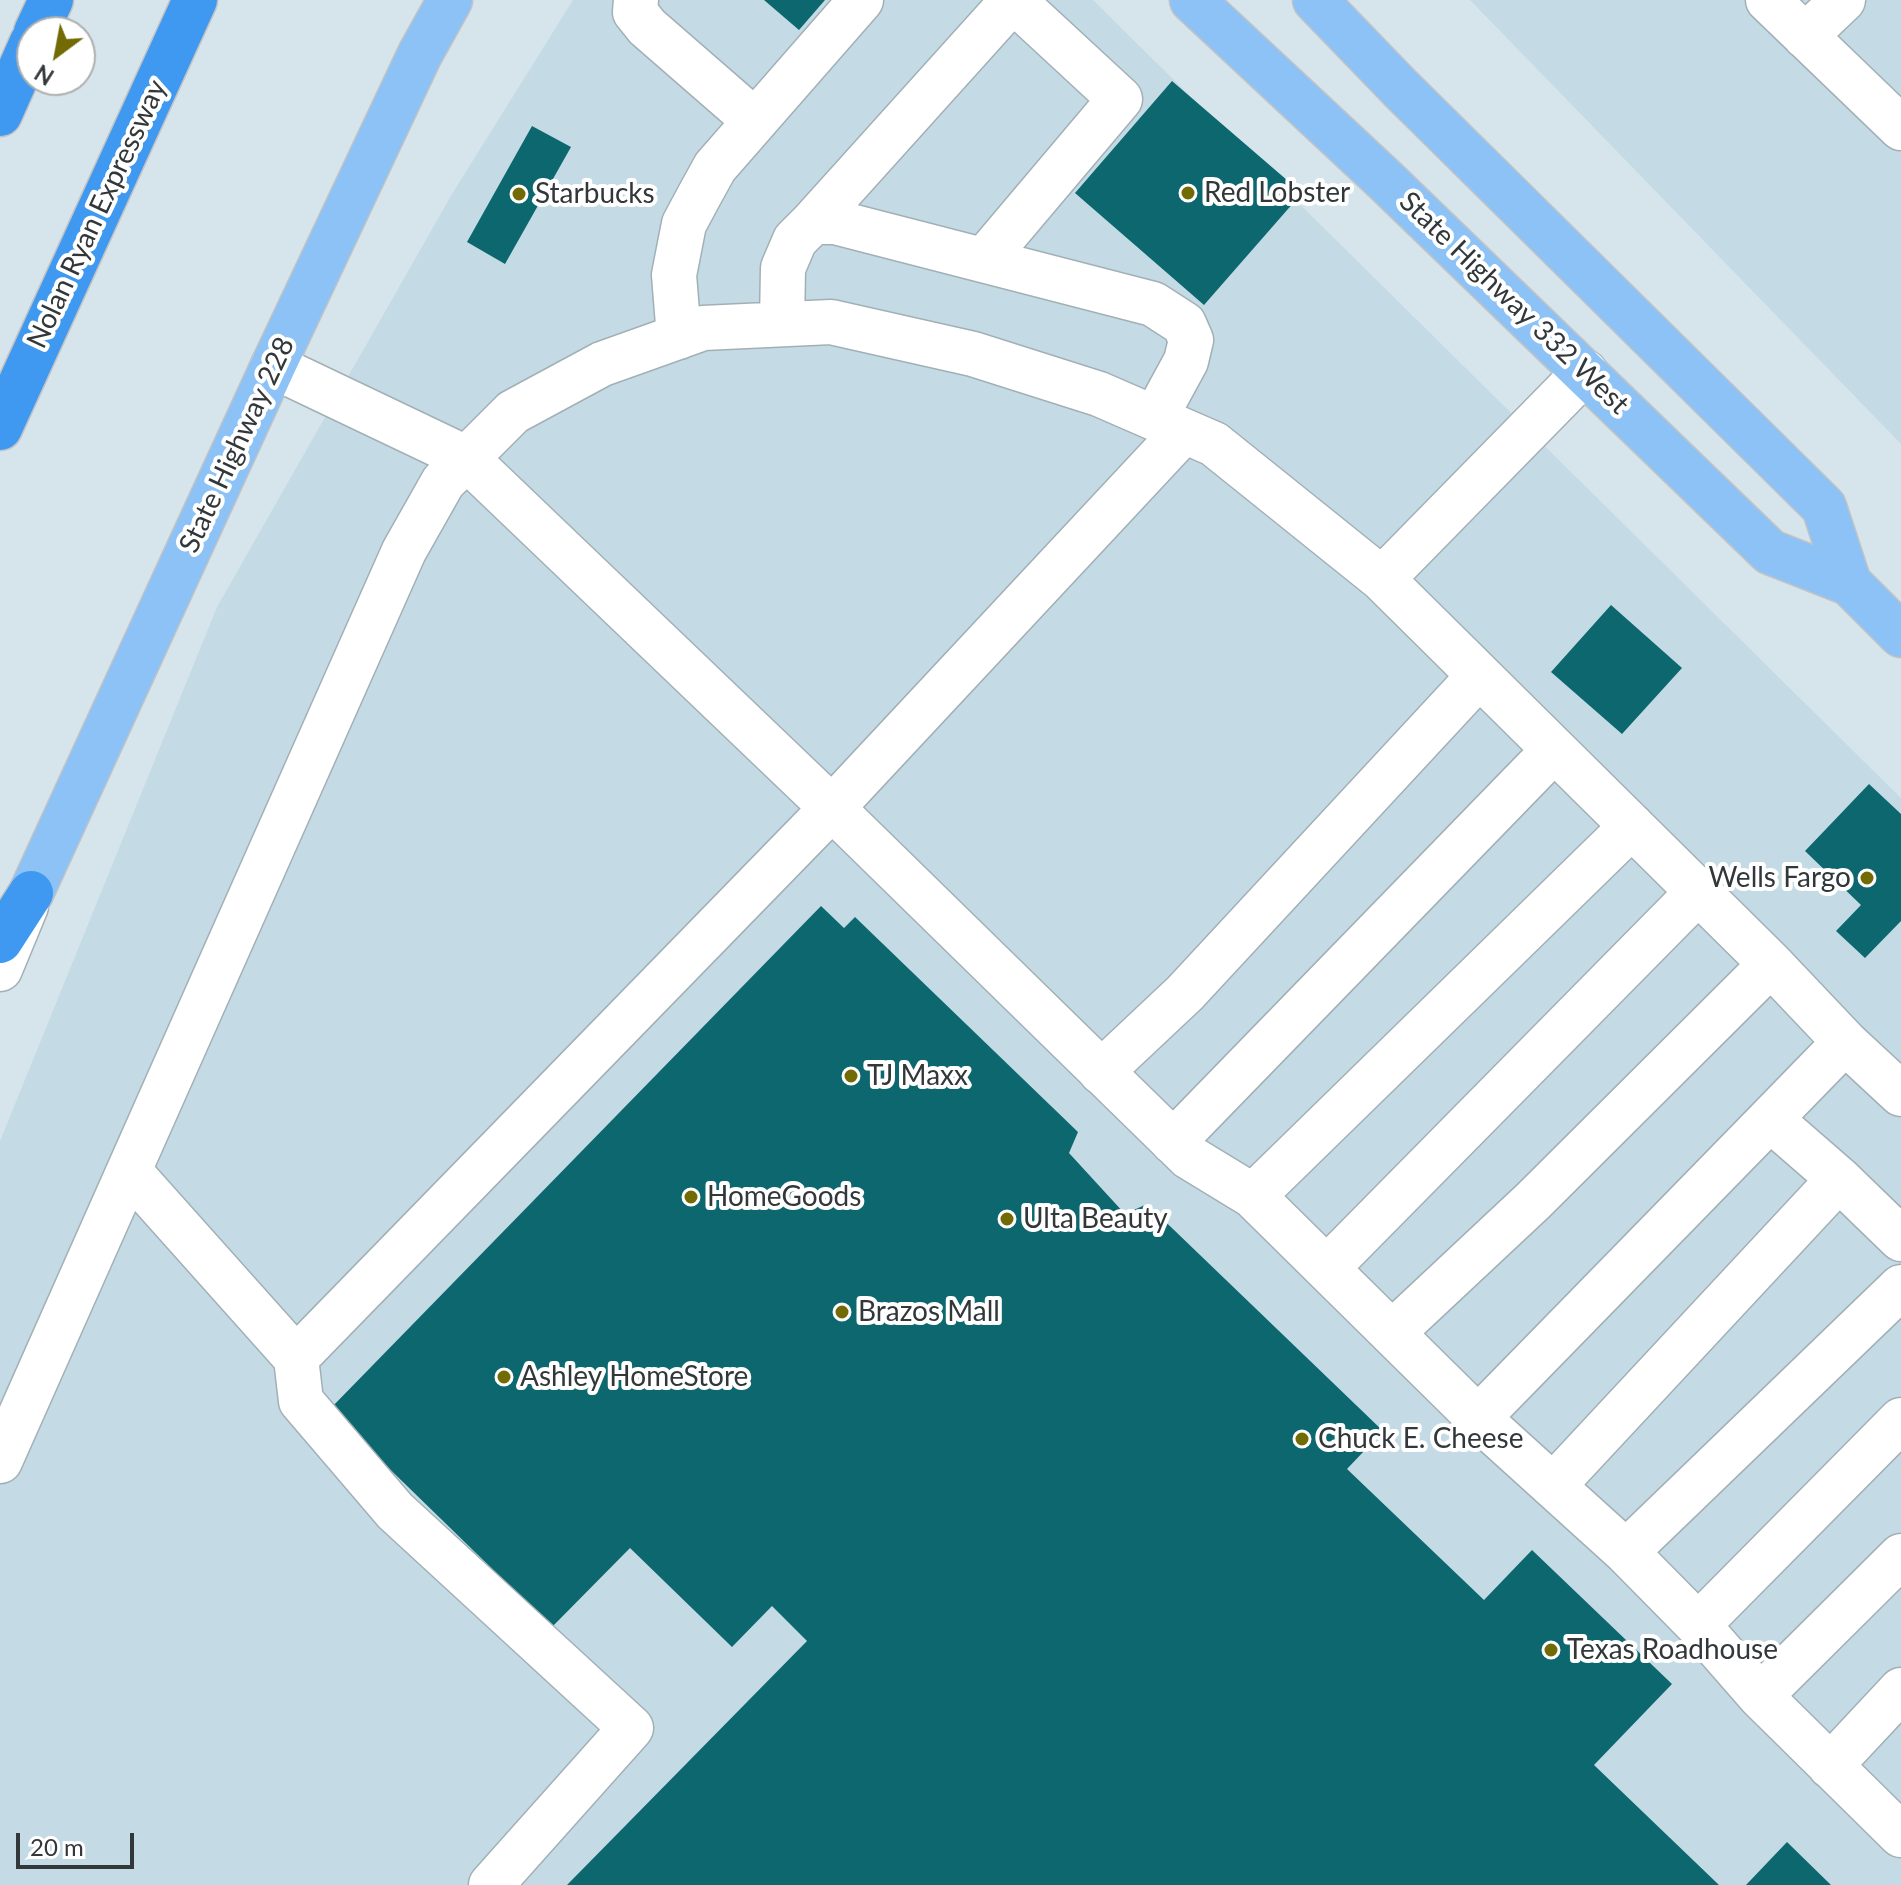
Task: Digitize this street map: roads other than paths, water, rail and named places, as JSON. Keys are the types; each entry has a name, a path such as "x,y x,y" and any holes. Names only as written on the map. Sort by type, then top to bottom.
{"highway":[{"name":"Nolan Ryan Expressway","path":"0,428 195,0"},
{"path":"0,114 16,78"},
{"path":"0,941 31,893"}],"main road":[{"name":"State Highway 228","path":"31,893 273,366 420,54 450,0"},
{"name":"State Highway 332 West","path":"1192,0 1386,181 1770,552 1849,583 1901,635"},
{"name":"State Highway 332 West","path":"1315,0 1824,507 1849,583"}],"lane":[{"path":"636,0 635,12 647,27 755,121"},
{"path":"679,337 674,275 684,224 715,167 861,0"},
{"path":"782,324 783,268 795,240 1013,0 1120,99 984,260"},
{"path":"1768,0 1901,128"},
{"path":"1805,36 1843,0"},
{"path":"296,1358 832,808 1169,424 1191,340 1184,324 1153,304 835,222 813,222"},
{"path":"0,1461 404,551 443,482 513,412 602,364 703,328 831,322 973,354 1099,394 1214,444 1382,579 1771,964 1845,1042 1901,1094"},
{"path":"273,366 466,458 832,808 1173,1142 1189,1157 1253,1196 1478,1418 1626,1552 1698,1625 1760,1696 1901,1834"},
{"path":"1382,579 1585,372"},
{"path":"1101,1072 1185,993 1479,676"},
{"path":"1173,1142 1554,750"},
{"path":"1253,1196 1632,826"},
{"path":"1327,1268 1698,892"},
{"path":"0,969 31,893"},
{"path":"1392,1333 1533,1201 1771,964"},
{"path":"1478,1418 1845,1042"},
{"path":"1770,1119 1901,1239"},
{"path":"129,1171 296,1358 301,1401 395,1511 631,1728 498,1883"},
{"path":"1553,1486 1839,1179"},
{"path":"1626,1552 1901,1287"},
{"path":"1698,1625 1901,1420"},
{"path":"1760,1696 1901,1556"},
{"path":"1830,1766 1901,1690"}],"place":[{"name":"Red Lobster","path":"1188,193"},
{"name":"Starbucks","path":"519,194"},
{"name":"Wells Fargo","path":"1867,878"},
{"name":"TJ Maxx","path":"851,1076"},
{"name":"HomeGoods","path":"691,1197"},
{"name":"Ulta Beauty","path":"1007,1219"},
{"name":"Brazos Mall","path":"842,1312"},
{"name":"Ashley HomeStore","path":"504,1377"},
{"name":"Chuck E. Cheese","path":"1302,1439"},
{"name":"Texas Roadhouse","path":"1551,1650"}]}
